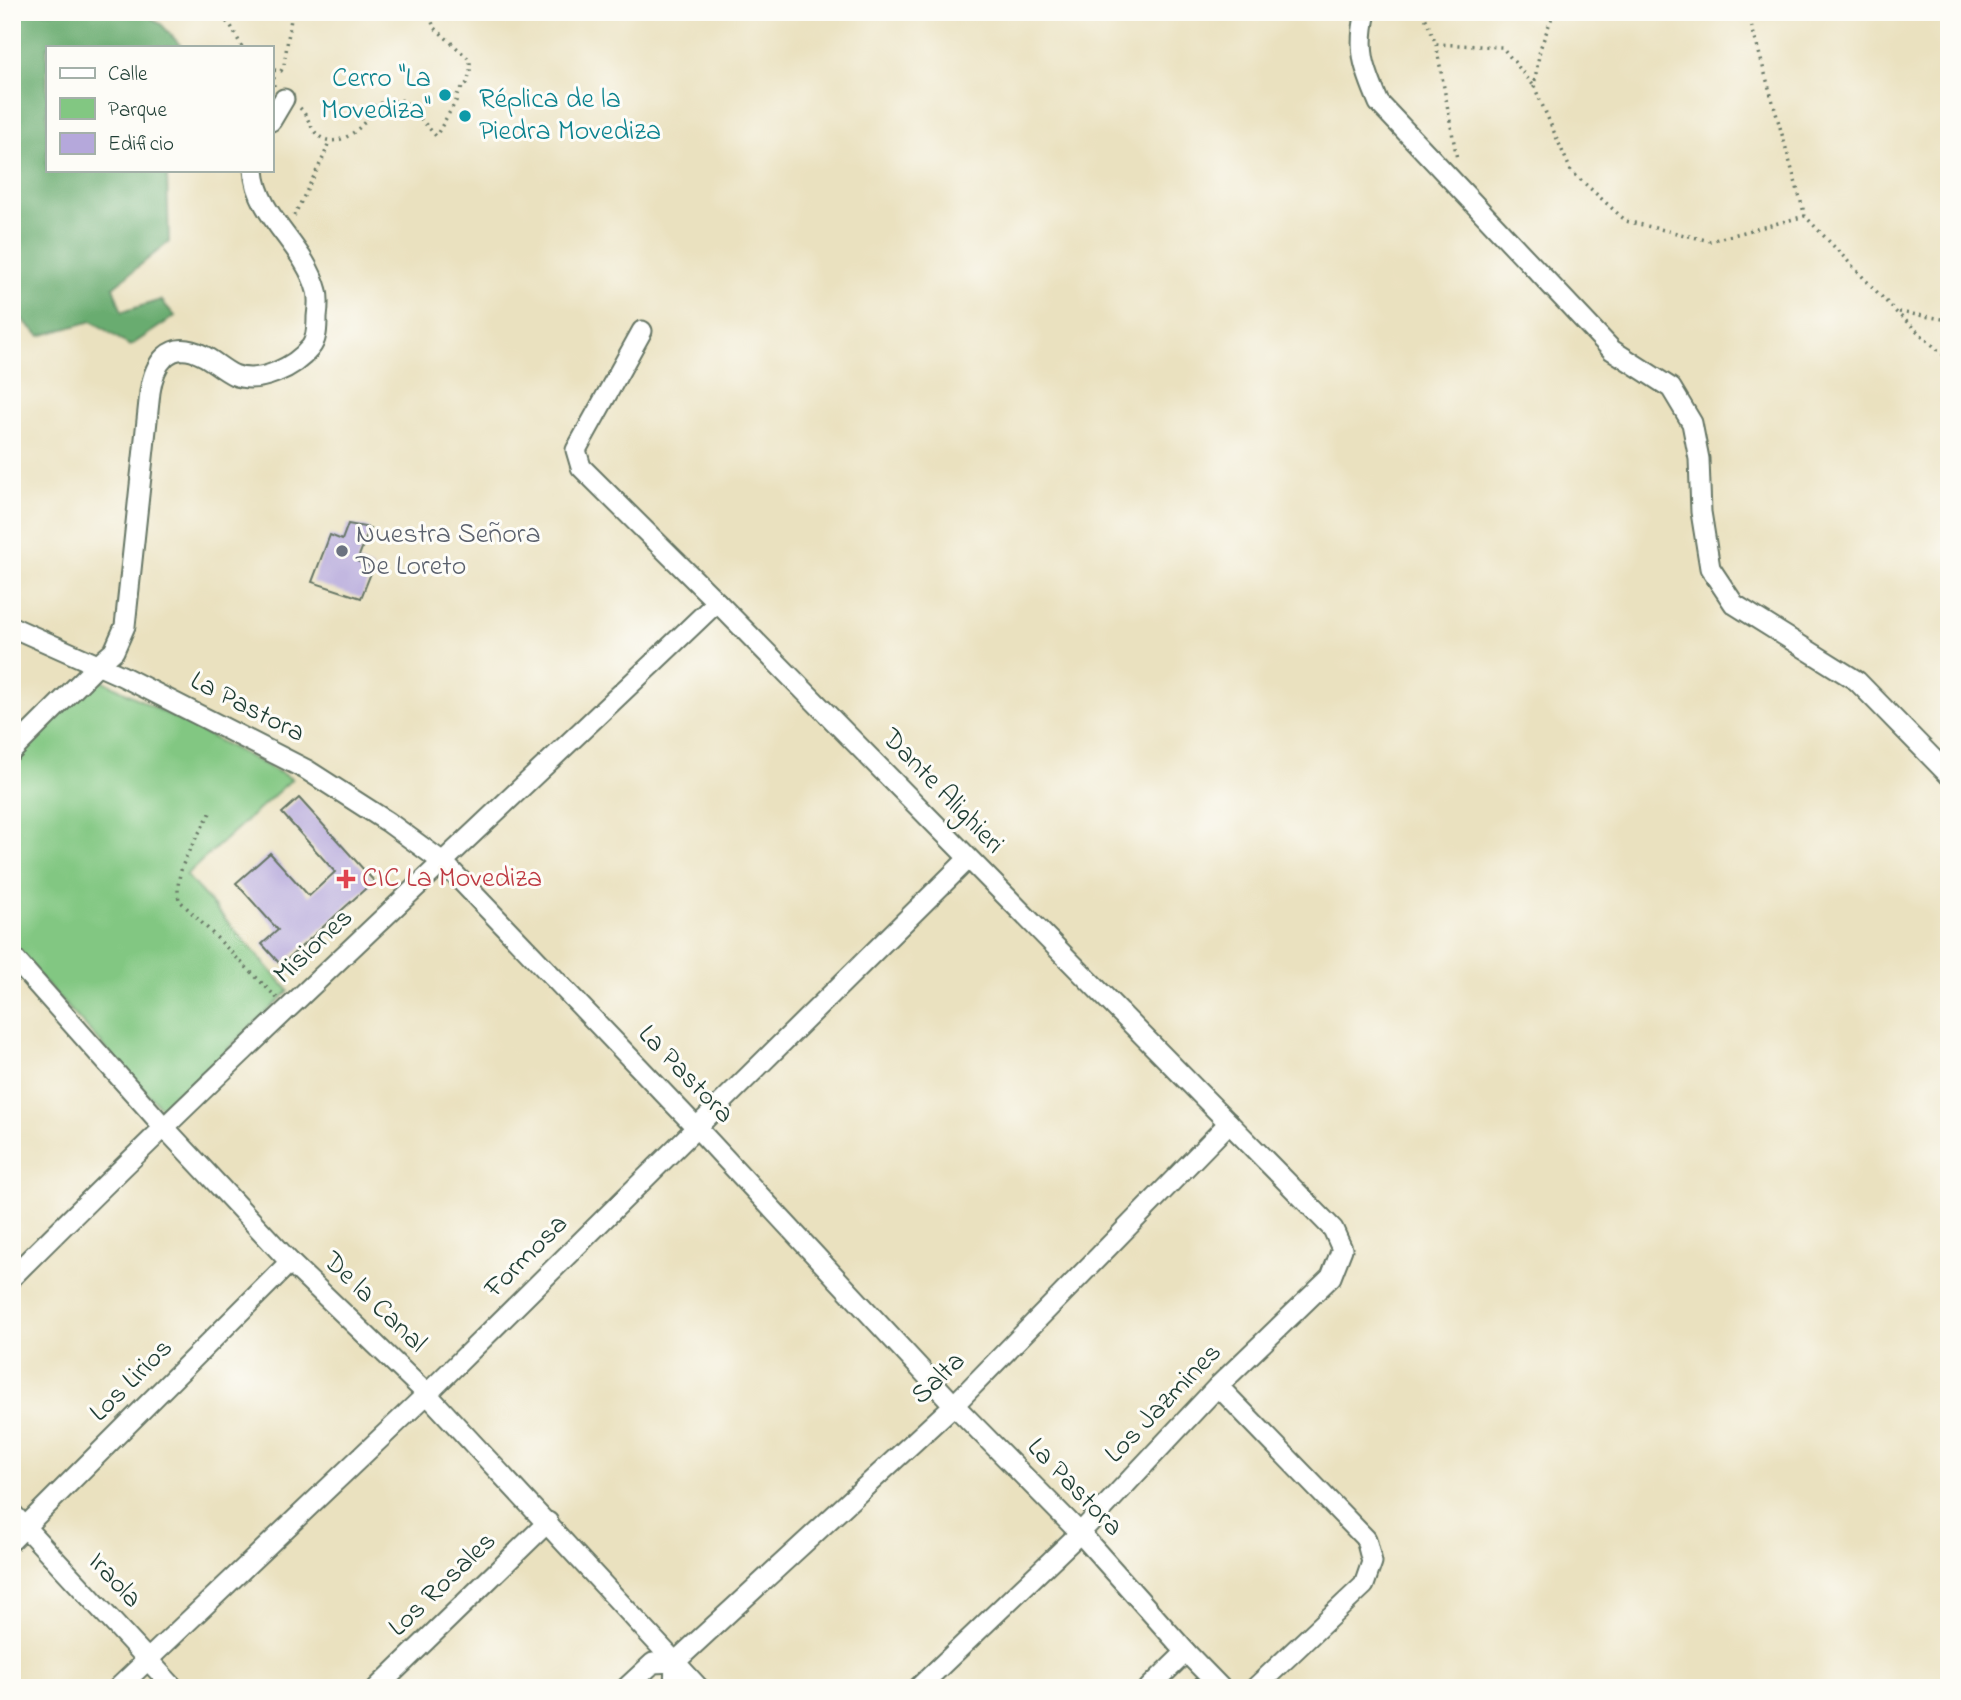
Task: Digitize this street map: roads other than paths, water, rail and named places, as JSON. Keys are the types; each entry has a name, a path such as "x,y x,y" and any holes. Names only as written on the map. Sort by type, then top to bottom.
{"street":[{"path":"1366,12 1360,37 1366,73 1379,103 1612,350 1671,388 1692,423 1699,459 1702,512 1710,568 1734,604 1857,681 1949,775"},
{"path":"273,118 284,99"},
{"path":"12,751 114,651 125,626 150,392 158,363 168,353 200,353 236,375 265,376 301,359 313,344 317,326 318,293 307,262 264,205 255,188 254,172"},
{"name":"Dante Alighieri","path":"642,331 576,450 581,467 717,601 1333,1229 1342,1249 1331,1277"},
{"name":"Misiones","path":"12,1278 163,1126 444,863 717,601"},
{"name":"La Pastora","path":"12,627 122,676 307,770 388,822 444,863 697,1128 954,1405 1080,1533 1185,1652 1221,1688"},
{"name":"Formosa","path":"118,1688 427,1394 968,859"},
{"name":"De la Canal","path":"12,956 163,1126 290,1262 427,1394 699,1688"},
{"name":"Salta","path":"626,1688 653,1663 676,1662 954,1405 1229,1123"},
{"name":"Los Lirios","path":"17,1527 290,1262"},
{"name":"Los Jazmines","path":"918,1688 1080,1533 1218,1385 1331,1277"},
{"path":"1218,1385 1366,1539 1372,1562 1364,1585 1255,1688"},
{"name":"Los Rosales","path":"376,1688 548,1522"},
{"name":"Iraola","path":"17,1527 174,1688"},
{"path":"1149,1688 1185,1652"},
{"path":"674,1688 676,1662"}],"place":[{"name":"Cerro \"La Movediza\"","path":"445,95"},
{"name":"Réplica de la Piedra Movediza","path":"465,116"},
{"name":"Nuestra Señora De Loreto","path":"342,551"},
{"name":"CIC La Movediza","path":"346,879"}]}
